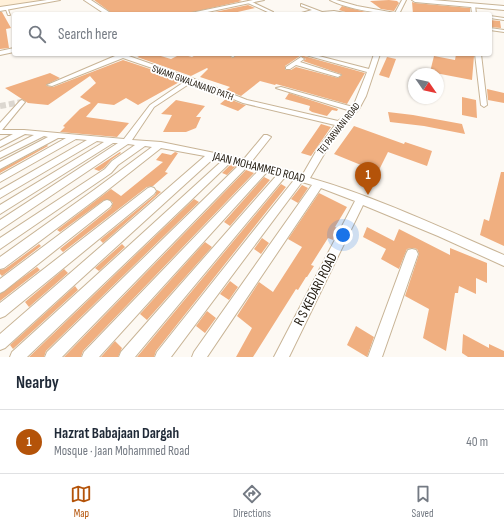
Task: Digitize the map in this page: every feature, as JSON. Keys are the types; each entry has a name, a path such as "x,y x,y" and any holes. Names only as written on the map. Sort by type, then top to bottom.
{"street":[{"path":"3,8 57,0"},
{"path":"87,0 106,12"},
{"path":"199,12 261,0"},
{"path":"332,0 383,12"},
{"path":"398,12 404,0"},
{"path":"415,0 504,8"},
{"path":"249,2 270,12"},
{"path":"302,5 315,11"},
{"path":"473,5 474,12"},
{"path":"351,12 357,7"},
{"path":"3,8 9,14"},
{"path":"310,12 315,11"},
{"path":"492,17 504,19"},
{"path":"492,29 504,31"},
{"path":"0,53 12,50"},
{"name":"SWAMI GWALANAND PATH","path":"50,85 121,56 192,80 245,102 340,124"},
{"path":"288,68 304,56"},
{"path":"313,56 370,71"},
{"name":"TEJ PARWANI ROAD","path":"162,357 303,178 319,152 340,124 355,110 363,94 376,56"},
{"path":"478,56 484,105"},
{"path":"296,63 338,75"},
{"path":"332,81 347,65"},
{"path":"0,226 126,142 146,113 158,100 192,80"},
{"path":"279,88 355,110"},
{"path":"1,132 14,110 21,103"},
{"name":"JAAN MOHAMMED ROAD","path":"1,132 24,132 158,145 246,162 319,183 442,233 504,261"},
{"path":"0,144 24,132"},
{"path":"0,156 43,134"},
{"path":"0,166 56,136"},
{"path":"0,178 74,137"},
{"path":"52,357 246,162 267,137"},
{"path":"0,194 95,139"},
{"path":"0,210 110,141"},
{"path":"0,244 108,170 115,163 142,144"},
{"path":"0,264 97,194 158,145"},
{"path":"0,343 212,155"},
{"path":"17,357 230,158"},
{"path":"89,357 266,168"},
{"path":"126,357 284,173"},
{"path":"199,357 319,183"},
{"path":"0,311 151,191"},
{"name":"R S KEDARI ROAD","path":"281,357 361,200"},
{"path":"0,287 107,204"},
{"path":"375,357 412,254"}],"shaded area":[{"path":"0,0 52,0 0,9"}],"building":[{"path":"94,0 242,1 194,12 110,12"},
{"path":"370,1 397,1 399,3 394,11 381,9"},
{"path":"412,2 470,8 470,12 413,12"},
{"path":"248,5 255,8 238,12 215,12"},
{"path":"342,6 366,12 346,12 339,10"},
{"path":"0,12 2,12 11,28 6,29 9,48 0,49"},
{"path":"492,20 500,21 501,28 492,27"},
{"path":"161,56 171,59 177,56 231,56 232,58 235,56 300,56 304,56 365,73 347,104 260,81 241,96 226,90 230,87 200,77 208,69 207,68 191,76 137,57","holes":["300,56 306,59 303,61 342,75 338,78 296,67 291,70 285,70 285,66"]},
{"path":"434,56 455,60 456,56 474,56 472,80 444,75 444,68 431,68"},
{"path":"387,57 396,59 389,78 379,75"},
{"path":"123,60 183,80 138,105 126,98 114,105 98,103 86,117 129,123 117,137 60,132 65,127 63,126 80,109 91,103 80,97 96,83 90,76 48,105 28,103 5,88 50,73 60,78 46,85 53,87"},
{"path":"487,89 504,93 504,103 488,100"},
{"path":"289,93 338,109 337,111 332,110 327,116 312,112 309,110 310,106 285,99"},
{"path":"462,97 476,100 477,118 462,115"},
{"path":"227,98 246,105 238,111 220,104"},
{"path":"176,100 205,106 196,117 201,117 196,128 186,132 163,132 172,115 161,114"},
{"path":"388,112 462,124 465,134 424,126 390,122"},
{"path":"321,124 331,127 311,156 301,153"},
{"path":"354,126 404,144 405,142 432,151 427,166 388,152 378,172 334,154"},
{"path":"47,145 48,146 0,173 0,170"},
{"path":"120,152 121,153 111,160 104,168 99,171 94,169"},
{"path":"175,152 178,153 165,172 168,173 153,186 147,187 63,252 60,249 111,208 113,203 110,200 104,200 60,232 57,230 111,189 121,196 163,162 156,160 162,153 171,155"},
{"path":"232,163 237,165 227,175 222,173"},
{"path":"246,170 254,173 83,351 81,357 64,357"},
{"path":"501,172 504,172 504,246 480,235 484,219 489,221"},
{"path":"264,177 270,180 230,226 224,222"},
{"path":"281,184 286,187 156,351 154,357 137,357"},
{"path":"302,185 308,188 298,203 291,199"},
{"path":"157,190 161,192 103,243 100,240 155,195"},
{"path":"319,193 347,207 335,227 339,229 333,240 328,238 311,265 314,266 298,290 296,289 253,357 236,357 252,328 237,316 259,282 273,292 302,247 288,239"},
{"path":"194,199 199,202 46,351 44,357 29,357"},
{"path":"367,227 394,241 399,229 450,255 450,248 487,263 487,283 476,278 476,294 459,286 458,293 455,293 446,351 423,338 429,309 405,296 419,254 417,249 407,249 399,269 381,259 386,249 363,237"},
{"path":"262,238 269,243 261,254 254,249"},
{"path":"205,242 212,247 147,320 140,314"},
{"path":"39,244 41,246 2,276 0,274 0,270 5,269"},
{"path":"122,244 125,247 99,271 95,268"},
{"path":"37,267 40,270 0,301 0,294"},
{"path":"64,269 68,273 29,307 25,302"},
{"path":"230,281 238,287 229,300 220,294"},
{"path":"75,286 78,290 13,349 10,345"},
{"path":"207,311 216,318 205,333 196,326"},
{"path":"356,326 374,337 367,357 347,345"},
{"path":"463,334 489,348 489,344 504,351 504,357 468,357 462,353"},
{"path":"115,341 122,348 118,357 101,357"}],"tunnel":[{"path":"0,106 22,102"}],"place":[{"name":"Hazrat Babajaan Dargah","path":"368,195"}]}
